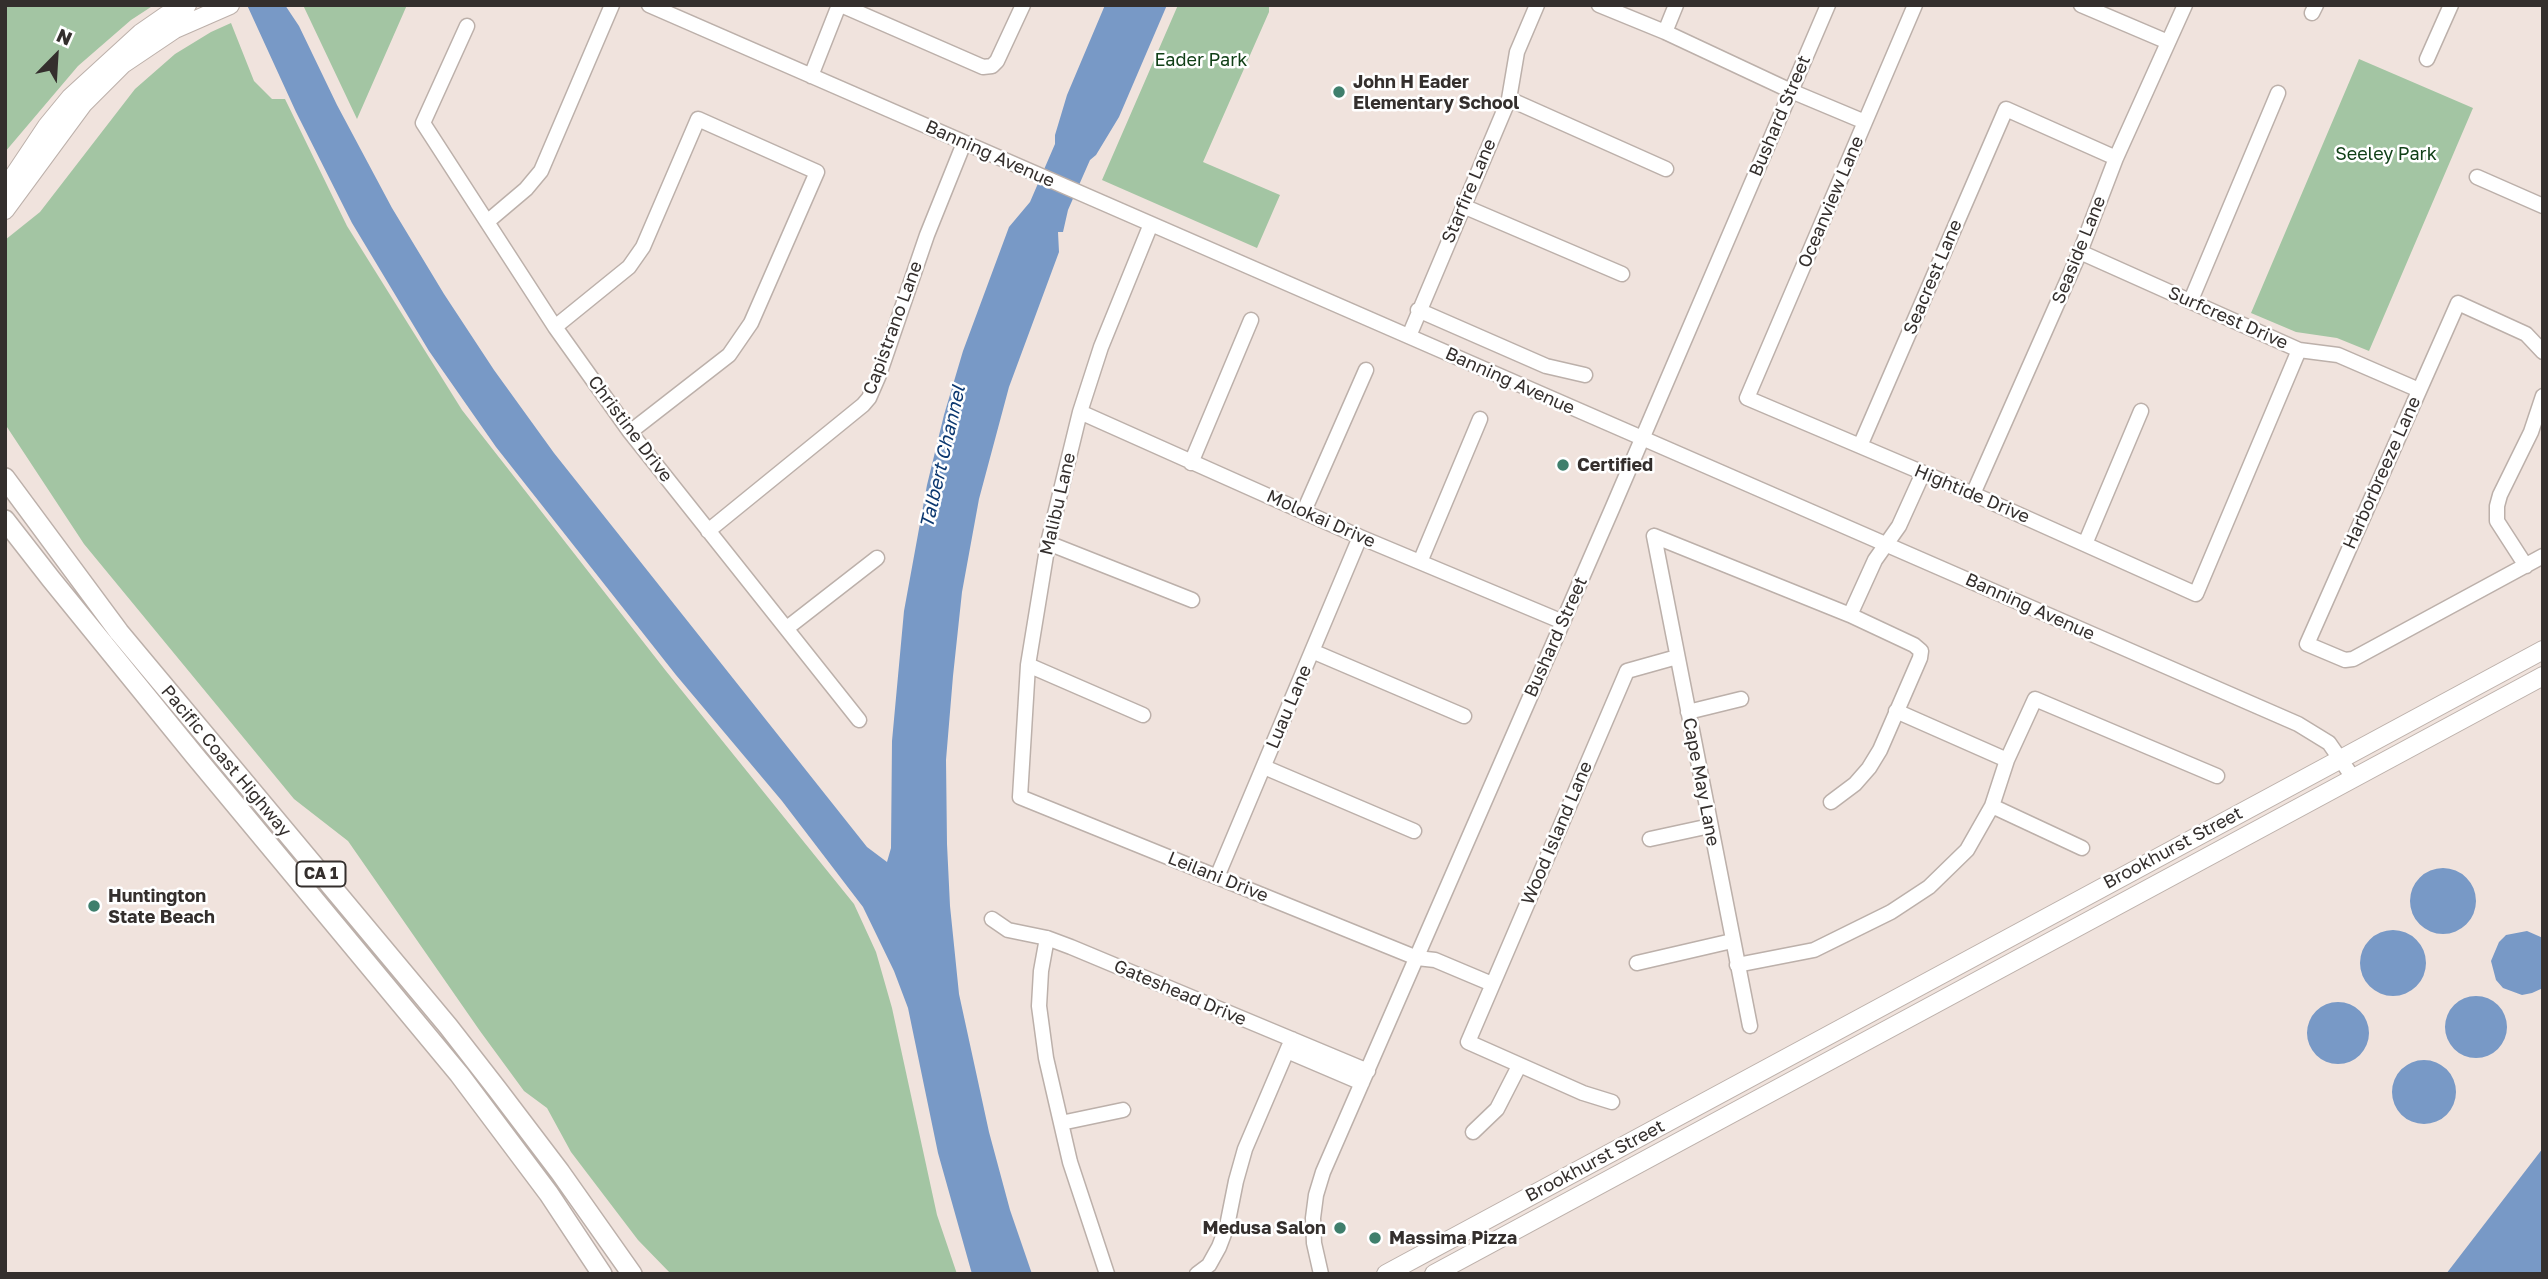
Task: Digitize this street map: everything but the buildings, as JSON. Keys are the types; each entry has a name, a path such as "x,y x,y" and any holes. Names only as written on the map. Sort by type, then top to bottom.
{"highway":[{"name":"Pacific Coast Highway","path":"5,478 119,632 489,1078 632,1274"},
{"name":"Pacific Coast Highway","path":"5,520 195,757 459,1074 549,1194 602,1274"}],"main road":[{"path":"5,189 70,98 141,33 187,5"},
{"path":"5,211 83,103 123,64 174,29 228,6"},
{"name":"Brookhurst Street","path":"1386,1274 2543,650"},
{"path":"2423,741 2437,718 2510,679 2515,674 2515,666"},
{"name":"Brookhurst Street","path":"1434,1274 2543,676"},
{"path":"1805,1049 1816,1069"}],"street":[{"path":"487,222 526,189 541,170 612,5"},
{"name":"Banning Avenue","path":"649,5 2298,724 2329,743 2354,779"},
{"path":"811,76 840,5 983,67 992,66 998,61 1023,5"},
{"name":"Starfire Lane","path":"1409,336 1508,99 1517,52 1537,5"},
{"path":"1598,5 1665,32 1865,122"},
{"path":"1665,32 1676,5"},
{"name":"Bushard Street","path":"1321,1274 1314,1243 1316,1195 1324,1172 1828,5"},
{"name":"Oceanview Lane","path":"1747,398 1915,5"},
{"path":"2081,5 2168,42"},
{"name":"Seaside Lane","path":"1973,494 2080,252 2116,158 2185,5"},
{"path":"2427,59 2451,5"},
{"name":"Christine Drive","path":"467,26 423,123 555,327 630,432 859,720"},
{"path":"2190,300 2278,93"},
{"path":"1508,99 1666,169"},
{"name":"Seacrest Lane","path":"1860,446 2006,109 2116,158"},
{"path":"555,327 629,267 643,247 698,119 817,172 751,323 729,355 630,432"},
{"name":"Capistrano Lane","path":"708,531 869,398 927,235 964,143"},
{"path":"2477,177 2543,206"},
{"path":"1463,206 1622,274"},
{"name":"Malibu Lane","path":"1020,797 1028,665 1048,542 1080,412 1101,347 1151,224"},
{"name":"Surfcrest Drive","path":"2080,252 2299,350 2338,355 2419,390"},
{"name":"Harborbreeze Lane","path":"2526,566 2353,659 2345,660 2307,644 2458,303 2526,334 2543,352"},
{"name":"Banning Avenue","path":"1418,310 1546,366 1585,375"},
{"path":"1191,463 1251,320"},
{"name":"Hightide Drive","path":"1747,398 1973,494 2196,594 2299,350"},
{"path":"1304,511 1366,370"},
{"path":"2543,396 2531,432 2497,506 2497,521 2526,566 2543,556"},
{"path":"2085,544 2141,411"},
{"name":"Molokai Drive","path":"1080,412 1360,537 1563,622"},
{"path":"1420,562 1480,419"},
{"path":"1831,802 1855,784 1869,768 1920,658 1921,651 1914,645 1850,615 1875,560 1899,526 1923,473"},
{"name":"Cape May Lane","path":"1750,1026 1654,536 1850,615"},
{"name":"Luau Lane","path":"1217,877 1360,537"},
{"path":"1048,542 1192,600"},
{"path":"787,628 877,558"},
{"path":"1312,650 1464,716"},
{"name":"Wood Island Lane","path":"1519,1066 1468,1042 1627,671 1677,657"},
{"path":"1028,665 1143,715"},
{"path":"1688,712 1741,699"},
{"path":"1737,965 1814,950 1891,912 1929,887 1967,850 1992,806 2007,760 2035,699 2217,776"},
{"path":"1896,711 2007,760"},
{"path":"1264,767 1414,831"},
{"name":"Leilani Drive","path":"1020,797 1417,958 1435,960 1492,984"},
{"path":"1992,806 2082,848"},
{"path":"1650,839 1710,826"},
{"name":"Gateshead Drive","path":"992,919 1008,930 1047,938 1365,1077"},
{"path":"1047,938 1039,987 1046,1058 1070,1162 1107,1274"},
{"path":"1637,963 1732,942"},
{"path":"1197,1274 1209,1265 1219,1247 1227,1226 1245,1149 1290,1045"},
{"path":"1473,1132 1497,1110 1519,1066 1612,1102"},
{"path":"1061,1123 1123,1110"}],"green space":[{"path":"5,5 154,5 131,20 78,66 5,152"},
{"path":"303,5 407,5 357,119"},
{"name":"Eader Park","path":"1178,5 1269,5 1269,12 1203,162 1280,195 1257,248 1102,180"},
{"path":"231,23 254,81 272,99 285,99 347,226 462,410 666,671 854,904 876,952 892,1008 937,1215 957,1274 671,1274 638,1240 571,1152 547,1108 524,1091 348,841 294,799 84,544 5,424 5,240 40,212 135,89 175,54"},
{"name":"Seeley Park","path":"2359,59 2473,108 2369,351 2337,338 2296,332 2251,313"}],"water":[{"name":"Talbert Channel","path":"247,5 285,5 299,26 337,105 392,208 494,370 554,453 867,847 887,862 891,848 892,741 904,611 927,485 963,351 1009,227 1030,202 1055,144 1055,135 1067,95 1105,5 1167,5 1119,117 1096,155 1090,160 1068,210 1063,232 1058,232 1059,252 1009,387 979,499 962,592 953,676 946,760 947,844 959,994 989,1132 1010,1210 1032,1274 972,1274 938,1153 908,1008 894,971 863,907 782,801 676,675 496,447 429,351 352,223 296,112"},
{"path":"2443,868 2456,870 2466,878 2474,888 2474,914 2466,924 2456,932 2443,934 2430,932 2420,924 2412,914 2410,901 2412,888 2420,878 2430,870"},
{"path":"2399,930 2417,939 2424,950 2424,976 2417,987 2406,994 2387,996 2369,987 2362,976 2360,957 2369,939 2380,932"},
{"path":"2527,931 2543,938 2543,988 2522,995 2503,988 2496,980 2491,961 2499,942 2506,935"},
{"path":"2476,996 2498,1005 2507,1027 2498,1049 2476,1058 2454,1049 2445,1027 2454,1005"},
{"path":"2332,1002 2344,1002 2360,1011 2367,1021 2367,1045 2360,1055 2344,1064 2332,1064 2321,1059 2312,1050 2307,1039 2307,1027 2312,1016 2321,1007"},
{"path":"2424,1060 2442,1066 2450,1074 2456,1092 2450,1110 2442,1118 2424,1124 2406,1118 2398,1110 2392,1092 2398,1074 2406,1066"},
{"path":"2543,1148 2543,1274 2446,1274"}],"place":[{"name":"John H Eader Elementary School","path":"1339,92"},
{"name":"Certified","path":"1563,465"},
{"name":"Huntington State Beach","path":"94,906"},
{"name":"Medusa Salon","path":"1340,1228"},
{"name":"Massima Pizza","path":"1375,1238"}]}
